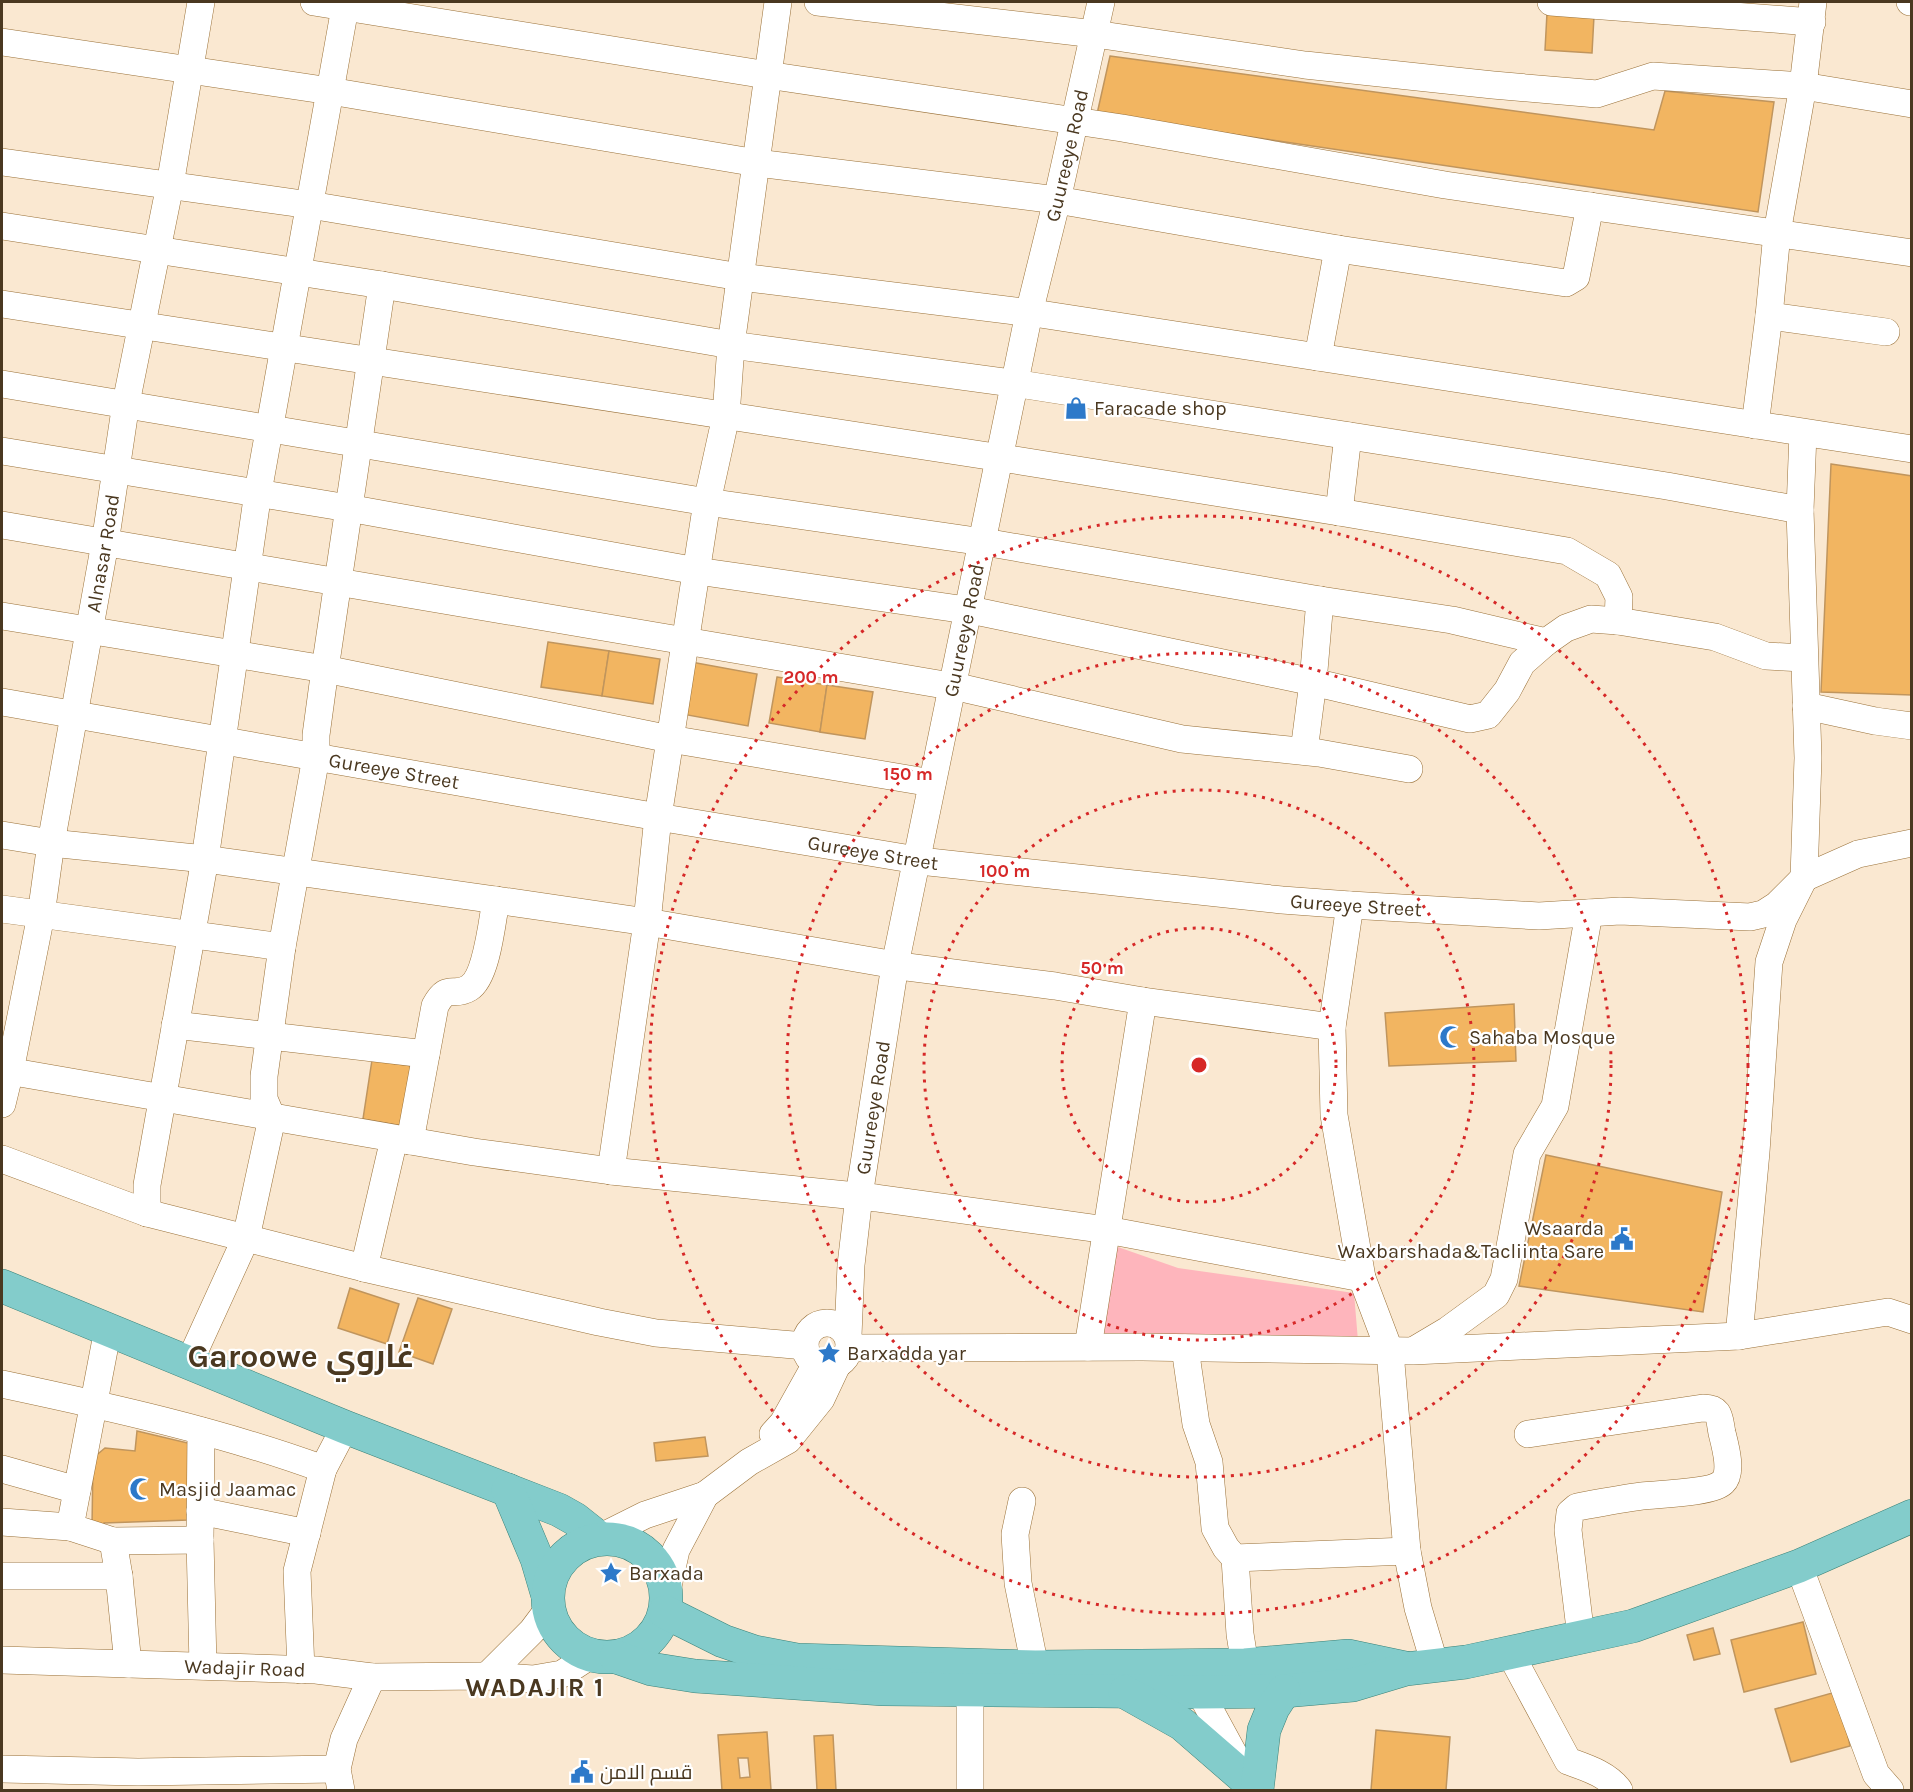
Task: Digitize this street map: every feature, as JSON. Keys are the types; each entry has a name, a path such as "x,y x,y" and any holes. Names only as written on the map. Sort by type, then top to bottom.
{"main road":[{"path":"2,1286 345,1427 559,1510 575,1519 599,1538"},
{"path":"508,1490 537,1559 556,1629 568,1643 651,1669 695,1676 841,1687 1124,1692 1199,1678 1245,1665 1348,1656 1421,1667"},
{"path":"665,1604 723,1641 755,1652 797,1660 1035,1667 1199,1678 1284,1691 1353,1685 1421,1667 1466,1662 1633,1626 1799,1566 1911,1516"},
{"path":"547,1602 552,1573 564,1556 586,1541 599,1538 624,1541 640,1549 653,1561 663,1578 665,1604 658,1629 647,1642 633,1651 604,1656"},
{"path":"1254,1788 1264,1730 1273,1708 1284,1691"},
{"path":"1124,1692 1182,1724 1254,1788"}],"street":[{"name":"Alnasar Road","path":"2,1104 6,1070 41,915 51,843 105,543 126,403 170,185 201,2"},
{"path":"314,2 346,4 767,75 1073,121 1445,185 1911,253"},
{"path":"611,1171 647,922 658,817 707,502 726,416 731,345 778,2"},
{"path":"818,2 1095,34 1305,65 1597,94 1653,76 1803,86 1911,104"},
{"name":"Guureeye Road","path":"828,1348 851,1265 859,1196 895,965 1029,313 1101,2"},
{"path":"1551,2 1812,12 1803,86 1777,233 1755,425"},
{"path":"147,1213 147,1185 205,859 258,492 346,4"},
{"path":"2,42 330,91 757,163 1057,200 1338,249 1566,283 1576,277 1590,206"},
{"path":"2,162 310,205 740,277 1029,313 1911,449"},
{"path":"2,226 298,271 731,345 1014,384 1667,486 1800,510"},
{"path":"1318,357 1338,249"},
{"path":"189,1363 246,1238 272,1118 264,1099 264,1076 282,947 316,757 315,735 382,285"},
{"path":"2,304 999,458 1340,512 1567,551 1608,575 1619,597 1618,621"},
{"path":"1769,316 1886,332"},
{"path":"2,384 707,502 982,542 1320,600 1452,620 1546,642"},
{"path":"1739,1336 1770,962 1783,920 1804,878 1808,758 1800,510 1803,433"},
{"path":"1340,512 1348,436"},
{"path":"2,451 348,507 697,571 968,610 1314,682 1470,718 1488,715 1507,691 1522,663 1546,642 1566,628 1591,619 1618,621 1715,637 1766,656 1804,658"},
{"path":"2,525 952,686 1182,739 1304,751 1409,769"},
{"path":"1304,751 1314,682 1320,600"},
{"path":"2,616 325,669 670,739 932,783"},
{"name":"Gureeye Street","path":"2,702 917,860 1282,900 1539,916 1620,911 1750,917 1763,914 1777,905 1804,878 1858,854 1911,843"},
{"path":"1806,706 1875,721 1911,726"},
{"path":"2,835 51,843 205,859 496,900 647,922 895,965 1332,1027"},
{"path":"363,1268 426,1054 435,1006 441,995 450,991 466,990 472,986 482,971 496,900"},
{"path":"1350,905 1332,1027 1334,1114 1362,1278 1402,1351 1407,1551 1418,1608 1421,1667"},
{"path":"2,909 282,947"},
{"path":"1402,1351 1448,1330 1496,1295 1504,1278 1527,1154 1555,1106 1589,913"},
{"path":"1088,1347 1143,1001"},
{"path":"175,1025 426,1054"},
{"path":"6,1070 402,1140 611,1171 859,1196 1107,1230 1362,1278"},
{"path":"2,1160 147,1213 363,1268 599,1322 656,1333 828,1348 1088,1347 1402,1351 1739,1336 1888,1312 1911,1320"},
{"path":"599,1538 645,1515 705,1495 749,1462 783,1423 828,1348 851,1265"},
{"path":"70,1527 108,1329"},
{"path":"1185,1348 1196,1424 1209,1462 1215,1528 1226,1548 1236,1558 1240,1634 1245,1665"},
{"path":"2,1384 94,1403 270,1449 323,1468"},
{"path":"1528,1434 1703,1408 1711,1408 1718,1413 1727,1455 1727,1477 1722,1484 1709,1489 1640,1496 1577,1507 1570,1513 1568,1530 1581,1637"},
{"path":"301,1670 297,1571 323,1468 345,1427"},
{"path":"201,1431 200,1540 203,1666"},
{"path":"2,1469 77,1490"},
{"path":"665,1604 676,1550 705,1495"},
{"path":"1022,1501 1015,1534 1018,1573 1035,1667"},
{"path":"200,1511 307,1533"},
{"path":"2,1522 70,1527 113,1541 200,1540"},
{"path":"113,1541 128,1664"},
{"path":"1236,1558 1407,1551"},
{"path":"1799,1566 1876,1774 1890,1791"},
{"path":"2,1576 119,1576"},
{"path":"487,1676 532,1631 547,1602"},
{"path":"1510,1653 1569,1761 1598,1772 1619,1791"},
{"name":"Wadajir Road","path":"2,1659 301,1670 372,1677 487,1676 533,1679 562,1674 604,1656"},
{"path":"2,1769 339,1780 344,1739 372,1677"},
{"path":"1199,1678 1254,1788"},
{"path":"970,1690 970,1791"}],"shaded area":[{"path":"1115,1246 1178,1268 1354,1293 1358,1341 1092,1335"}],"building":[{"path":"1547,13 1594,16 1592,53 1545,50"},
{"path":"1110,56 1654,130 1665,91 1774,102 1758,212 1097,114"},
{"path":"1831,464 1912,476 1912,695 1821,692"},
{"path":"548,642 609,651 602,696 541,687"},
{"path":"609,651 660,659 653,704 602,696"},
{"path":"691,662 757,674 748,726 682,714"},
{"path":"777,677 827,685 820,732 769,723"},
{"path":"827,685 873,692 865,739 820,732"},
{"name":"Sahaba Mosque","path":"1514,1004 1516,1061 1389,1066 1385,1013"},
{"path":"372,1060 412,1066 403,1126 363,1119"},
{"name":"Wsaarda Waxbarshada&Tacliinta Sare","path":"1546,1155 1722,1192 1703,1312 1519,1286"},
{"path":"350,1288 399,1304 387,1344 338,1328"},
{"path":"418,1298 452,1309 433,1364 399,1352"},
{"name":"Masjid Jaamac","path":"137,1431 192,1444 188,1520 104,1523 104,1528 92,1528 93,1458 105,1448 135,1451"},
{"path":"705,1437 708,1456 656,1461 654,1443"},
{"path":"1803,1622 1816,1674 1744,1692 1731,1640"},
{"path":"1713,1628 1720,1654 1694,1660 1687,1635"},
{"path":"1832,1693 1841,1701 1850,1746 1791,1762 1775,1709"},
{"path":"1376,1730 1450,1737 1446,1790 1371,1790"},
{"path":"767,1732 771,1790 722,1790 718,1735","holes":["738,1758 748,1758 750,1777 740,1778"]},
{"path":"833,1735 836,1790 817,1790 814,1736"}],"place":[{"name":"Faracade shop","path":"1076,408"},
{"name":"Sahaba Mosque","path":"1451,1037"},
{"name":"Wsaarda Waxbarshada&Tacliinta Sare","path":"1622,1239"},
{"name":"Barxadda yar","path":"829,1353"},
{"name":"Masjid Jaamac","path":"141,1489"},
{"name":"Barxada","path":"611,1573"},
{"name":"قسم الامن","path":"582,1772"}],"district":[{"name":"Garoowe غاروي","path":"301,1356"},
{"name":"WADAJIR 1","path":"535,1687"}]}
